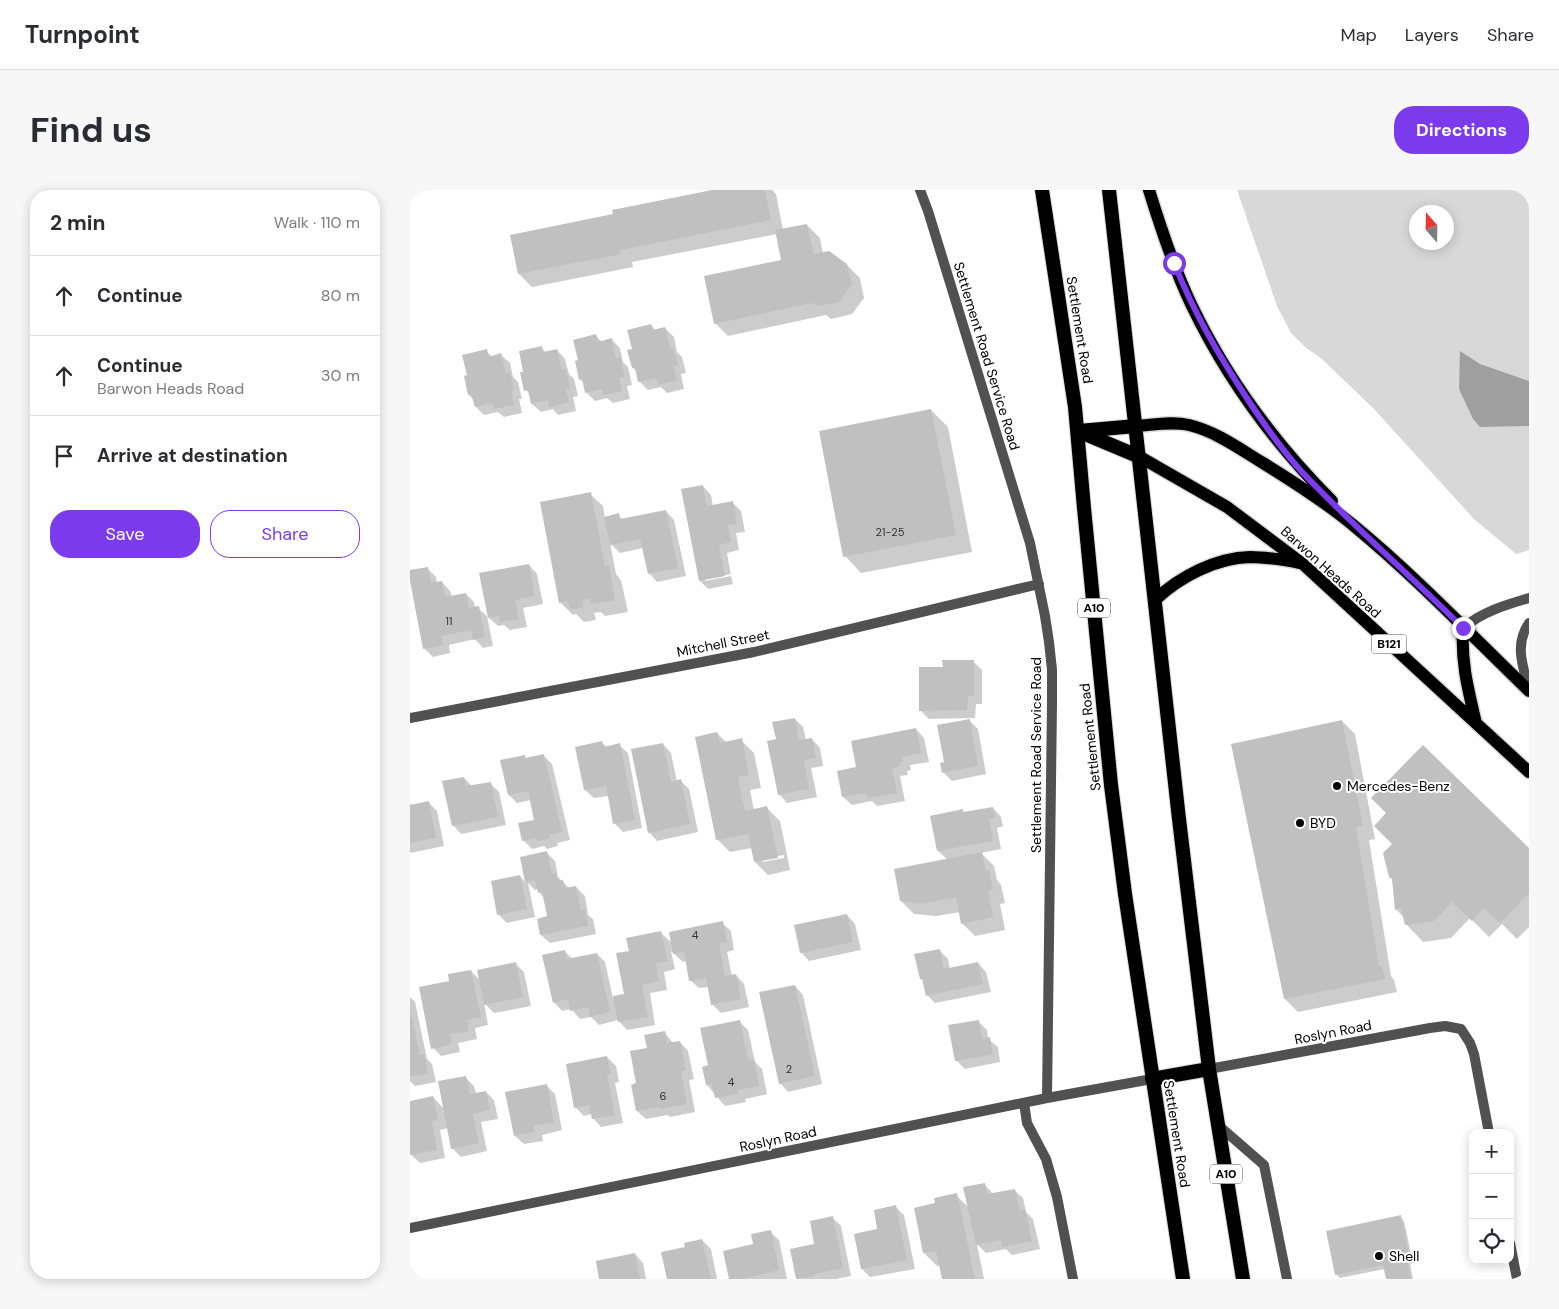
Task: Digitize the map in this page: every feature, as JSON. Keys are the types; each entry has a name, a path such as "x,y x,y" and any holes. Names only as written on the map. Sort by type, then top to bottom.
{"highway":[{"name":"Settlement Road","path":"1042,190 1078,431 1111,785 1125,894 1183,1279"},
{"name":"A10","path":"1110,190 1209,1069 1243,1279"},
{"path":"1078,431 1136,426"},
{"name":"B121","path":"1078,431 1140,457"},
{"path":"1152,1079 1209,1069"}],"main road":[{"path":"1149,190 1190,303 1226,367 1270,434 1302,471 1372,542"},
{"path":"1136,426 1190,425 1210,433 1252,456 1300,486 1345,519 1372,542 1419,584 1529,690"},
{"name":"Barwon Heads Road","path":"1140,457 1227,508 1303,564 1355,614 1529,772"},
{"path":"1156,599 1184,578 1209,566 1232,559 1260,558 1303,564"},
{"path":"1463,628 1463,667 1476,723"}],"street":[{"name":"Settlement Road Service Road","path":"920,190 928,210 1023,521 1045,616 1052,670 1047,1098"},
{"name":"Mitchell Street","path":"410,718 754,652 1039,584"},
{"path":"1463,628 1472,620 1496,608 1529,598"},
{"path":"1529,623 1522,638 1520,648 1521,660 1529,690"},
{"name":"Roslyn Road","path":"1209,1069 1430,1028 1445,1026 1461,1029 1470,1043 1474,1054 1488,1129"},
{"name":"Roslyn Road","path":"410,1228 1047,1098 1152,1079"},
{"path":"1024,1103 1027,1123 1046,1159 1057,1197 1073,1279"},
{"path":"1218,1125 1264,1165 1287,1279"},
{"path":"1514,1264 1517,1279"}],"shaded area":[{"path":"1237,190 1529,190 1529,550 1516,554 1474,519 1373,408 1322,359 1305,347 1291,333 1277,306"},
{"path":"1460,351 1480,364 1529,381 1529,426 1480,427 1473,419 1459,389"}],"building":[{"path":"712,190 765,190 771,220 620,250 621,254 518,274 510,235 613,214 612,210"},
{"path":"807,224 814,254 829,251 847,264 852,284 839,302 817,306 812,303 714,324 704,276 781,260 775,230"},
{"path":"651,324 653,330 665,327 670,348 673,347 678,365 673,366 677,380 658,385 656,378 638,382 635,368 632,368 627,350 632,349 627,330"},
{"path":"596,334 598,342 612,338 616,359 620,357 625,377 619,378 622,391 604,395 602,389 585,393 582,379 579,380 575,361 578,360 573,340"},
{"path":"542,346 543,352 557,349 562,370 566,369 570,388 566,389 569,402 549,407 548,400 531,404 528,390 524,391 520,372 523,372 519,351"},
{"path":"487,349 489,357 501,353 506,373 510,372 514,390 511,391 514,405 494,409 492,403 475,407 471,394 468,395 464,376 467,375 462,355"},
{"path":"931,409 956,535 843,557 819,431"},
{"path":"703,485 707,506 733,501 737,524 728,525 731,542 719,545 725,576 699,581 681,489"},
{"path":"591,492 605,566 609,565 615,600 591,604 590,599 582,600 584,607 570,610 568,601 559,603 540,502"},
{"path":"666,510 678,568 648,574 640,539 610,545 604,517 619,513 620,519"},
{"path":"529,564 535,596 515,600 519,619 500,622 499,616 488,618 479,573"},
{"path":"428,567 431,583 442,581 445,597 466,593 469,608 479,606 485,637 473,640 471,630 441,636 443,645 423,649 410,581 410,570"},
{"path":"942,660 974,660 974,696 968,696 967,710 919,711 919,667 943,667"},
{"path":"795,718 799,740 812,738 816,758 804,760 809,789 778,795 767,741 776,739 772,722"},
{"path":"970,719 978,766 942,773 940,763 944,762 937,725"},
{"path":"1342,720 1363,826 1356,827 1379,966 1382,966 1385,979 1284,999 1231,744"},
{"path":"916,728 921,753 902,757 903,762 899,763 900,767 892,768 897,793 868,798 866,793 842,797 837,771 856,767 851,741"},
{"path":"717,732 720,743 742,738 749,775 738,777 745,811 767,806 778,858 754,862 748,834 716,840 695,737"},
{"path":"602,741 604,747 620,743 635,820 613,824 606,786 584,790 575,747"},
{"path":"663,743 671,782 681,779 690,824 648,833 631,749"},
{"path":"1423,745 1529,848 1529,893 1500,923 1484,908 1472,921 1452,902 1434,921 1405,925 1401,908 1395,910 1392,879 1389,877 1383,853 1392,844 1374,826 1386,813 1371,798"},
{"path":"544,754 562,832 549,835 550,838 537,841 536,838 522,841 518,823 534,820 528,791 508,795 500,760 525,755 525,758"},
{"path":"464,777 466,786 491,782 498,817 452,826 442,781"},
{"path":"429,801 436,838 410,843 410,805"},
{"path":"993,807 995,818 989,819 993,841 937,851 930,816 963,809 963,812"},
{"path":"547,851 552,874 556,873 558,881 563,880 565,888 576,886 581,910 585,909 588,926 540,935 537,919 547,916 542,892 538,893 535,880 525,882 520,857"},
{"path":"982,852 986,871 989,870 993,890 988,891 993,917 961,924 956,897 922,904 900,901 894,869"},
{"path":"520,875 527,909 497,915 491,881"},
{"path":"847,914 853,942 800,953 794,925"},
{"path":"723,921 727,942 719,943 725,976 736,974 741,999 711,1005 706,978 689,981 684,952 673,954 669,932"},
{"path":"661,931 668,961 656,963 659,981 642,985 648,1017 618,1022 613,996 624,994 616,953 629,951 626,938"},
{"path":"940,949 944,969 978,962 983,984 926,996 914,954"},
{"path":"565,950 567,959 597,953 610,1012 590,1017 588,1007 570,1011 568,999 553,1003 542,955"},
{"path":"516,962 523,997 484,1005 477,970"},
{"path":"471,970 481,1017 467,1020 469,1031 450,1034 452,1044 431,1049 419,987 449,981 448,974"},
{"path":"795,985 815,1076 779,1084 759,992"},
{"path":"410,1010 420,1055 424,1054 428,1074 410,1077"},
{"path":"740,1020 748,1060 754,1059 759,1086 737,1090 738,1094 715,1098 712,1084 706,1085 702,1067 708,1065 700,1028"},
{"path":"979,1020 982,1039 990,1037 993,1054 955,1061 948,1025"},
{"path":"665,1031 667,1043 680,1041 686,1070 681,1072 687,1104 636,1111 631,1085 636,1083 630,1051 647,1048 644,1035"},
{"path":"607,1056 611,1074 607,1075 615,1115 592,1119 589,1105 574,1108 566,1064"},
{"path":"466,1076 470,1094 486,1091 490,1110 473,1114 479,1143 451,1149 438,1081"},
{"path":"547,1084 554,1122 534,1126 535,1132 514,1136 505,1092"},
{"path":"433,1096 438,1120 432,1121 437,1150 410,1155 410,1101"},
{"path":"985,1183 987,1194 1015,1189 1020,1211 1025,1209 1032,1241 1002,1247 1001,1240 976,1245 963,1187"},
{"path":"957,1193 975,1279 942,1279 936,1251 923,1253 914,1208 935,1203 934,1198"},
{"path":"896,1205 907,1260 861,1269 854,1234 877,1229 874,1210"},
{"path":"1401,1215 1410,1259 1407,1260 1411,1279 1386,1279 1383,1265 1335,1275 1326,1231"},
{"path":"833,1216 843,1268 796,1279 790,1249 814,1244 810,1221"},
{"path":"771,1230 779,1270 743,1279 729,1279 723,1251 753,1244 751,1234"},
{"path":"702,1239 711,1279 667,1279 661,1252 685,1247 684,1243"},
{"path":"635,1253 640,1279 599,1279 596,1261"}],"place":[{"name":"Mercedes-Benz","path":"1337,786"},
{"name":"BYD","path":"1300,823"},
{"name":"Shell","path":"1379,1256"}],"route":[{"path":"1174,263 1200,323 1270,434 1302,471 1372,542 1419,584 1463,628"}]}
